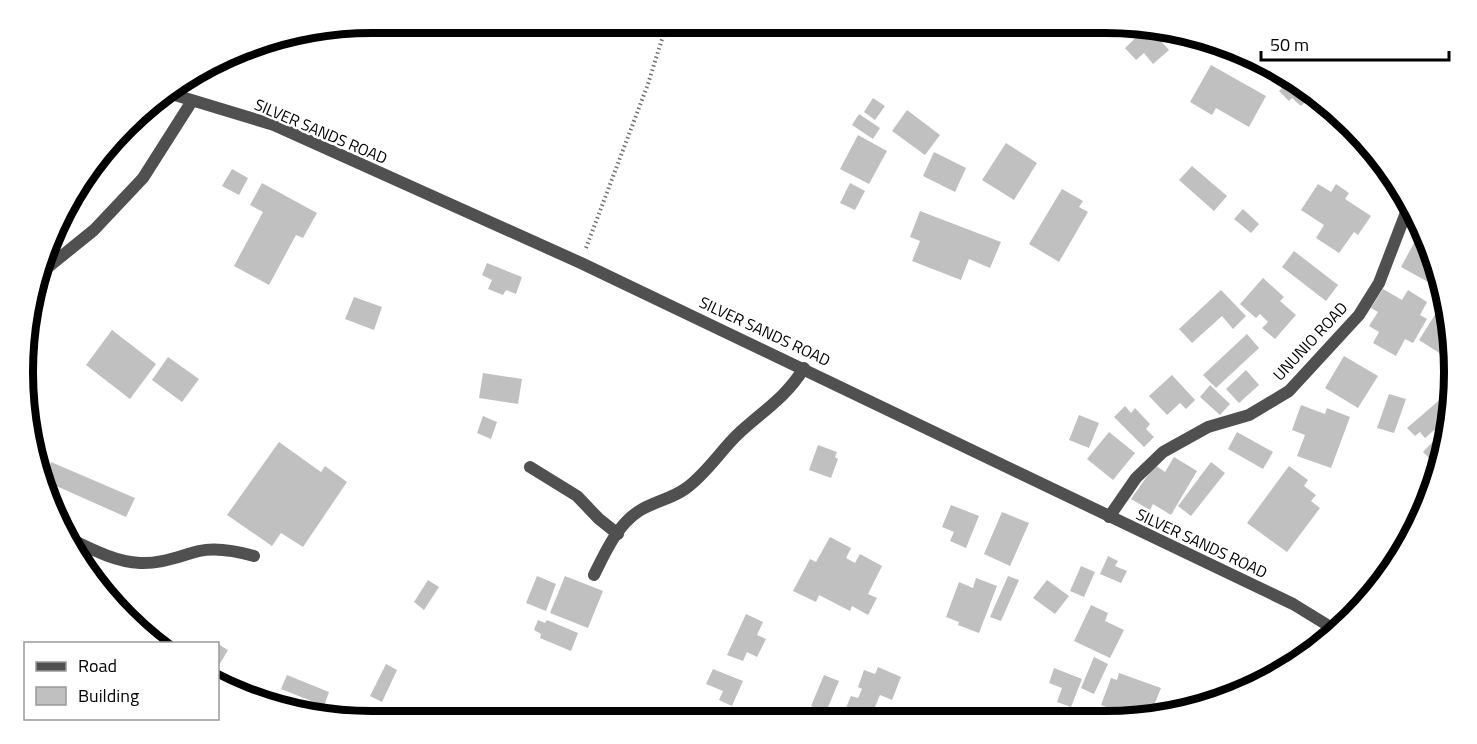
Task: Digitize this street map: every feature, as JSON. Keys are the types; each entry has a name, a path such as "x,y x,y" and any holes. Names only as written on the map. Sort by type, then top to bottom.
{"street":[{"name":"SILVER SANDS ROAD","path":"176,96 274,125 581,263 1293,604 1330,626"},
{"path":"50,265 94,230 143,178 192,101"},
{"name":"UNUNIO ROAD","path":"1109,517 1136,478 1163,452 1208,427 1249,415 1289,391 1359,315 1379,283 1405,215"},
{"path":"594,575 618,534 640,511 684,490 701,476 751,421 791,388 804,368"},
{"path":"530,467 577,495 599,519 618,534"},
{"path":"79,543 94,550 138,563 172,559 201,551 221,550 254,556"}],"path":[{"path":"581,263 648,84 664,33"}],"building":[{"path":"1139,35 1160,38 1169,50 1153,64 1144,53 1136,60 1125,48"},
{"path":"1211,65 1266,96 1249,127 1216,108 1212,115 1190,102"},
{"path":"1268,75 1307,100 1301,106 1292,98 1289,101 1279,91 1282,88"},
{"path":"873,98 885,106 875,120 864,112"},
{"path":"907,110 940,135 925,155 892,131"},
{"path":"859,114 880,128 873,139 852,125"},
{"path":"858,135 887,151 869,184 840,169"},
{"path":"1006,143 1037,163 1014,200 982,180"},
{"path":"934,152 966,168 955,192 923,176"},
{"path":"1192,166 1227,196 1214,211 1179,180"},
{"path":"232,169 248,178 239,195 222,186"},
{"path":"262,183 317,213 303,238 296,235 269,285 234,266 263,212 250,205"},
{"path":"850,183 865,191 855,210 840,203"},
{"path":"1318,184 1331,192 1336,184 1349,193 1345,199 1371,216 1358,235 1354,232 1339,253 1316,238 1324,225 1301,210"},
{"path":"1062,189 1083,201 1079,207 1088,212 1059,262 1029,244"},
{"path":"1243,209 1259,224 1251,233 1234,219"},
{"path":"920,211 1001,242 990,268 969,259 961,280 912,261 920,241 910,237"},
{"path":"1416,239 1432,284 1401,267"},
{"path":"1294,251 1338,285 1326,301 1282,267"},
{"path":"487,263 522,277 516,294 506,290 503,295 488,289 492,280 482,275"},
{"path":"1263,278 1284,297 1280,301 1296,315 1275,339 1262,328 1268,322 1260,314 1256,318 1240,304"},
{"path":"1383,289 1402,300 1408,290 1427,302 1420,315 1427,319 1413,343 1405,339 1396,356 1373,343 1379,332 1369,326 1378,312 1371,308"},
{"path":"1221,290 1246,316 1233,329 1222,316 1192,343 1179,329"},
{"path":"354,297 382,307 374,330 345,319"},
{"path":"1438,310 1443,351 1441,354 1419,340"},
{"path":"112,330 156,364 130,399 86,365"},
{"path":"1247,334 1259,348 1216,388 1203,375"},
{"path":"1344,356 1378,376 1358,408 1325,388"},
{"path":"168,357 199,379 182,402 152,380"},
{"path":"1246,370 1259,385 1239,403 1226,389"},
{"path":"483,373 522,379 518,404 479,398"},
{"path":"1172,375 1195,400 1186,409 1180,403 1167,415 1149,396"},
{"path":"1210,385 1230,404 1220,415 1200,397"},
{"path":"1389,394 1406,399 1394,433 1377,428"},
{"path":"1443,397 1439,426 1425,438 1420,432 1415,436 1407,428"},
{"path":"1301,405 1325,414 1327,408 1350,417 1331,468 1297,456 1305,435 1292,430"},
{"path":"1125,406 1131,413 1135,408 1150,424 1146,429 1154,437 1144,447 1114,417"},
{"path":"1079,415 1099,423 1089,448 1069,440"},
{"path":"483,416 497,422 491,439 477,433"},
{"path":"1109,432 1135,453 1113,480 1087,459"},
{"path":"1237,432 1273,452 1263,469 1228,449"},
{"path":"1437,437 1432,461 1423,452"},
{"path":"279,442 321,472 325,466 347,482 303,547 281,533 272,546 227,515"},
{"path":"818,445 837,452 835,457 838,459 831,478 809,470"},
{"path":"1174,457 1197,471 1171,515 1153,504 1150,510 1131,499 1155,465 1165,472"},
{"path":"51,462 135,498 126,517 52,484 48,471"},
{"path":"1211,462 1225,473 1191,516 1178,506"},
{"path":"1289,466 1308,480 1304,486 1316,495 1311,501 1320,508 1287,552 1247,523"},
{"path":"951,505 979,516 966,548 950,541 954,532 942,527"},
{"path":"1002,512 1029,523 1010,566 984,554"},
{"path":"830,537 851,548 846,558 855,563 860,554 882,566 868,594 877,598 868,615 852,606 850,611 819,595 816,602 793,591 810,559 816,562"},
{"path":"1108,556 1118,561 1115,566 1127,571 1121,583 1100,574"},
{"path":"1081,566 1095,572 1084,597 1070,591"},
{"path":"537,576 556,584 546,611 526,603"},
{"path":"565,576 603,591 588,628 550,613"},
{"path":"1008,576 1019,580 1001,621 990,617"},
{"path":"976,578 997,586 979,633 958,625 959,622 946,617 959,582 973,588"},
{"path":"428,580 439,587 424,610 414,602"},
{"path":"1047,580 1069,596 1055,614 1033,598"},
{"path":"1091,605 1108,613 1105,621 1124,630 1110,658 1074,641"},
{"path":"746,614 763,622 757,635 766,639 757,657 747,652 743,661 727,655"},
{"path":"538,620 545,623 547,620 578,633 571,651 540,638 541,634 534,630"},
{"path":"219,645 228,650 219,665"},
{"path":"1094,657 1108,664 1094,694 1081,688"},
{"path":"386,664 397,670 382,702 370,696"},
{"path":"878,667 901,677 892,700 880,695 875,707 885,711 845,710 851,696 858,698 862,689 858,687 864,670 875,674"},
{"path":"1054,668 1082,679 1071,707 1057,702 1062,688 1049,683"},
{"path":"713,669 743,681 732,706 719,700 723,691 706,684"},
{"path":"1119,673 1161,688 1153,707 1115,711 1101,705 1111,678 1117,680"},
{"path":"287,675 329,692 324,706 281,689"},
{"path":"824,675 839,681 826,711 811,706"}]}
